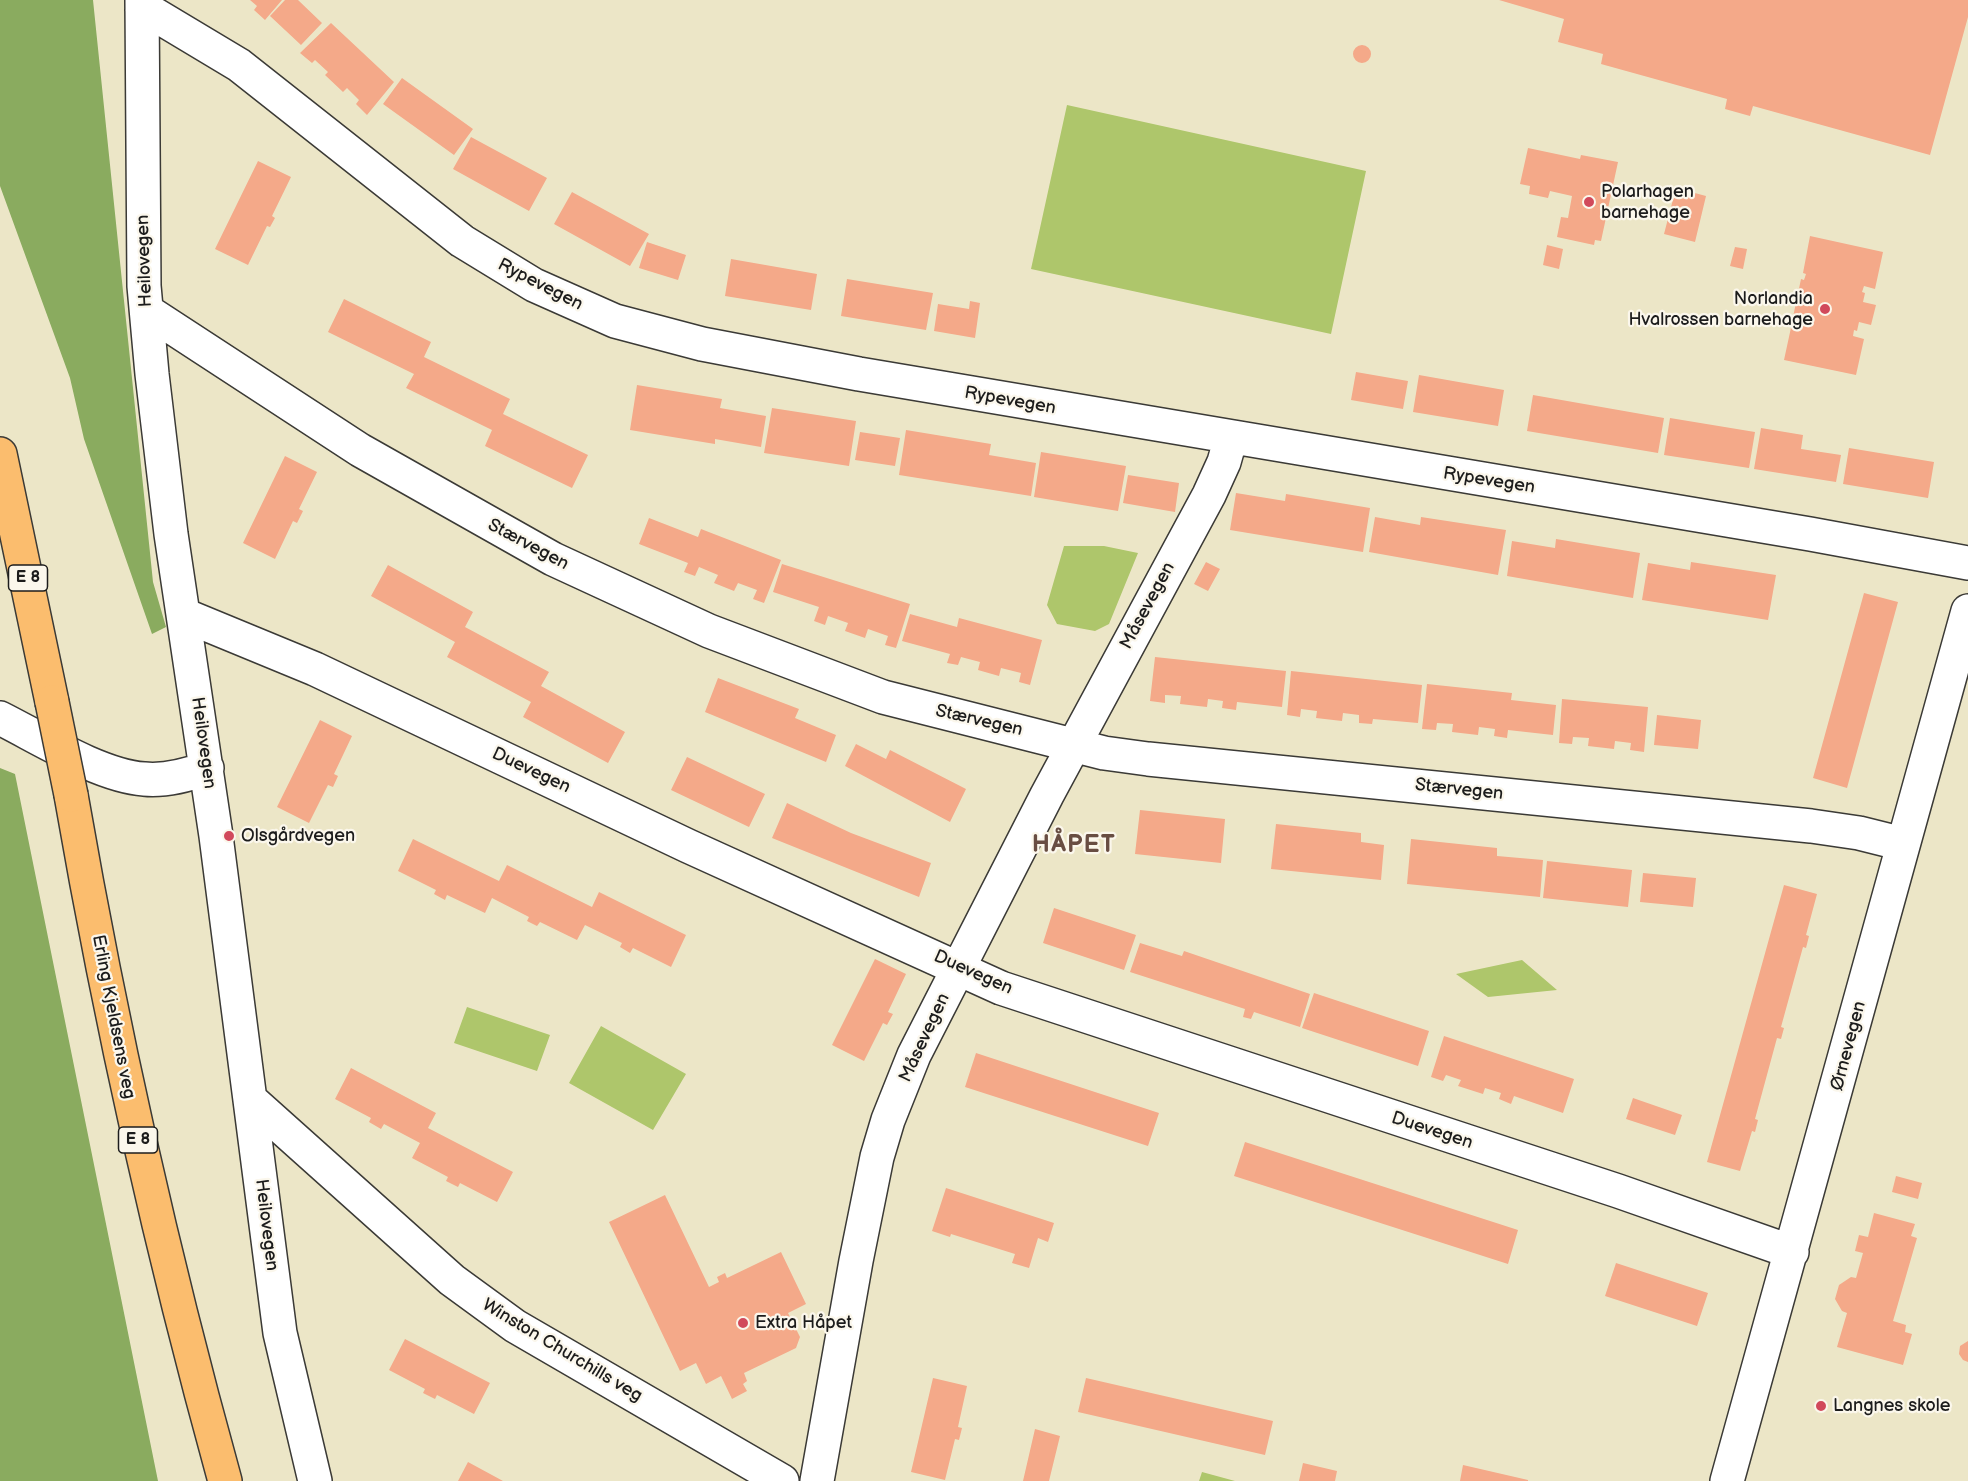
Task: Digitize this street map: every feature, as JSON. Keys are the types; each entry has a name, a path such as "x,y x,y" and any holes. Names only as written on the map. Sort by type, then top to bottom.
{"highway":[{"name":"Erling Kjeldsens veg","path":"0,454 71,795 128,1096 183,1327 225,1481"}],"street":[{"name":"Heilovegen","path":"142,5 143,247 147,311 170,523 207,768 252,1101 280,1333 315,1481"},
{"name":"Rypevegen","path":"142,5 239,65 462,241 534,285 605,317 659,333 748,353 1230,437 1787,530 1968,563"},
{"name":"Stærvegen","path":"147,311 275,396 434,494 553,559 709,630 883,697 1073,746 1148,759 1802,825 1859,833 1903,844"},
{"name":"Måsevegen","path":"817,1481 877,1157 888,1120 914,1055 1073,746 1209,495 1224,462 1230,437"},
{"name":"Ørnevegen","path":"1727,1481 1968,611"},
{"name":"Duevegen","path":"184,615 315,669 698,850 1001,988 1640,1198 1792,1252"},
{"path":"0,718 105,770 127,777 146,779 168,777 207,768"},
{"name":"Winston Churchills veg","path":"252,1101 418,1251 482,1304 524,1332 782,1481"}],"green space":[{"path":"0,0 93,0 153,582 166,627 152,634 84,439 70,378 0,186"},
{"path":"1067,105 1366,171 1331,334 1031,269"},
{"path":"1064,546 1104,546 1138,553 1109,624 1095,631 1057,624 1047,605"},
{"path":"0,768 15,774 158,1481 0,1481"},
{"path":"1522,960 1557,990 1488,997 1456,974"},
{"path":"467,1007 550,1035 537,1071 454,1043"},
{"path":"601,1026 686,1074 653,1130 569,1083"},
{"path":"1202,1472 1235,1481 1199,1481"}],"building":[{"path":"250,0 282,0 265,20 254,10 257,6"},
{"path":"285,0 298,0 322,23 301,45 270,16"},
{"path":"1499,0 1968,0 1968,17 1930,155 1753,106 1750,116 1725,109 1727,99 1601,64 1603,54 1558,42 1564,19"},
{"path":"331,23 394,82 367,115 356,104 359,100 347,88 343,92 325,75 328,72 315,60 312,63 300,53"},
{"path":"1358,45 1366,45 1371,50 1369,61 1358,63 1353,58 1353,50"},
{"path":"402,78 473,129 454,155 383,104"},
{"path":"471,137 547,178 529,211 453,169"},
{"path":"1528,148 1580,159 1581,155 1618,162 1601,241 1595,240 1594,245 1557,237 1561,217 1568,218 1572,196 1550,191 1548,198 1529,194 1530,186 1520,184"},
{"path":"258,161 291,177 272,216 275,218 270,227 267,226 248,265 215,249"},
{"path":"1676,188 1706,196 1695,242 1664,234"},
{"path":"572,192 649,234 630,266 554,224"},
{"path":"1810,236 1883,252 1875,289 1864,286 1862,292 1865,293 1863,302 1876,305 1871,325 1859,322 1857,331 1854,330 1853,336 1864,339 1856,375 1784,360 1792,323 1795,324 1796,318 1793,317 1801,279 1804,280 1806,274 1803,273"},
{"path":"647,242 686,255 678,280 639,268"},
{"path":"1547,245 1563,249 1559,269 1543,265"},
{"path":"1735,247 1747,249 1743,269 1730,266"},
{"path":"731,259 817,274 811,310 725,296"},
{"path":"847,279 933,293 926,330 841,316"},
{"path":"344,299 431,342 424,357 510,399 503,414 588,455 572,488 485,446 492,430 406,388 414,374 328,332"},
{"path":"970,301 980,303 975,338 934,331 938,304 969,309"},
{"path":"1356,372 1408,381 1403,409 1351,400"},
{"path":"1419,375 1504,390 1498,426 1413,412"},
{"path":"637,385 722,399 720,408 766,416 761,447 715,439 715,444 630,430"},
{"path":"1533,395 1664,418 1658,453 1527,431"},
{"path":"772,408 856,421 849,466 764,453"},
{"path":"1670,418 1755,432 1749,468 1664,455"},
{"path":"1761,428 1803,435 1801,449 1841,455 1836,482 1754,469"},
{"path":"906,430 991,444 989,455 1036,463 1031,496 899,475"},
{"path":"860,432 900,438 895,466 855,460"},
{"path":"1849,448 1934,462 1928,498 1843,484"},
{"path":"1041,452 1126,466 1118,511 1034,497"},
{"path":"285,456 317,472 299,509 303,511 297,523 293,521 275,559 243,543"},
{"path":"1128,475 1179,483 1175,512 1123,503"},
{"path":"1236,493 1285,501 1286,494 1370,508 1363,552 1230,530"},
{"path":"1375,517 1420,525 1421,517 1506,530 1498,575 1369,552"},
{"path":"649,518 698,537 701,529 781,560 764,603 753,599 757,590 738,583 734,591 714,583 718,575 699,567 695,576 684,572 688,563 639,544"},
{"path":"1556,539 1640,553 1633,598 1507,576 1512,541 1555,548"},
{"path":"1206,562 1220,569 1208,591 1194,584"},
{"path":"1691,562 1776,575 1768,620 1642,600 1648,563 1690,570"},
{"path":"782,564 910,604 896,648 885,645 888,636 868,629 865,638 845,631 848,623 828,616 825,625 814,621 819,607 773,592"},
{"path":"388,565 473,612 465,627 549,672 541,686 625,732 608,763 523,717 531,702 447,657 455,642 371,596"},
{"path":"1864,593 1898,602 1847,788 1813,778"},
{"path":"910,614 957,627 959,618 1042,640 1030,685 1019,682 1021,673 1001,668 999,676 978,670 980,662 961,657 958,665 947,663 950,654 902,641"},
{"path":"1155,657 1286,671 1282,707 1237,702 1236,710 1222,708 1223,701 1208,699 1207,707 1180,704 1181,696 1165,695 1165,703 1150,701"},
{"path":"1291,671 1422,685 1418,723 1373,719 1372,724 1359,723 1359,715 1343,713 1342,721 1316,718 1317,711 1301,709 1300,717 1287,715"},
{"path":"718,678 799,709 795,718 836,735 826,762 705,712"},
{"path":"1427,684 1512,693 1511,700 1556,705 1553,735 1508,730 1507,738 1494,736 1495,729 1479,727 1478,735 1452,732 1453,724 1437,723 1436,730 1422,729"},
{"path":"1562,699 1648,707 1644,752 1630,750 1631,743 1615,741 1614,749 1588,746 1589,738 1573,737 1572,744 1559,743"},
{"path":"1657,715 1701,720 1698,749 1654,745"},
{"path":"320,720 352,736 334,774 338,776 333,787 328,785 309,823 277,807"},
{"path":"856,744 886,759 890,750 966,789 950,822 845,766"},
{"path":"687,757 765,794 749,827 671,790"},
{"path":"787,803 851,833 931,863 919,897 772,838"},
{"path":"1140,810 1225,819 1221,863 1135,854"},
{"path":"1276,824 1361,833 1361,842 1384,845 1381,880 1271,869"},
{"path":"413,839 499,881 507,865 592,907 599,892 686,935 671,967 633,948 630,953 620,947 622,943 585,925 577,940 540,922 537,926 527,921 529,917 492,898 485,913 447,895 445,900 434,894 436,890 398,871"},
{"path":"1411,839 1497,848 1497,856 1543,860 1540,897 1407,884"},
{"path":"1547,861 1632,870 1628,907 1543,898"},
{"path":"1643,873 1696,878 1693,907 1640,902"},
{"path":"1784,885 1817,894 1806,935 1809,936 1806,948 1803,947 1781,1027 1784,1028 1781,1039 1777,1038 1755,1119 1758,1120 1755,1132 1752,1131 1740,1171 1707,1162"},
{"path":"1054,908 1136,935 1124,970 1043,943"},
{"path":"1140,943 1182,956 1184,951 1310,994 1300,1027 1254,1012 1251,1019 1243,1017 1245,1009 1130,972"},
{"path":"875,959 906,974 888,1012 893,1014 887,1025 883,1023 864,1061 832,1045"},
{"path":"1314,993 1429,1031 1418,1066 1302,1028"},
{"path":"1444,1036 1574,1079 1563,1113 1514,1096 1511,1104 1499,1099 1501,1093 1485,1088 1483,1094 1458,1086 1461,1080 1446,1075 1443,1081 1431,1077"},
{"path":"976,1053 1159,1113 1148,1146 965,1087"},
{"path":"351,1068 436,1113 428,1128 513,1172 497,1202 460,1183 458,1187 446,1181 448,1177 412,1158 420,1143 384,1124 381,1129 369,1122 371,1118 335,1099"},
{"path":"1633,1098 1682,1115 1675,1135 1626,1119"},
{"path":"1245,1142 1518,1230 1508,1264 1234,1176"},
{"path":"1896,1176 1922,1183 1918,1199 1892,1192"},
{"path":"946,1188 1054,1223 1048,1242 1038,1238 1029,1268 1012,1263 1015,1254 951,1234 950,1237 932,1231"},
{"path":"665,1195 709,1287 719,1282 717,1277 725,1273 727,1278 781,1252 806,1304 788,1313 800,1337 796,1348 744,1373 747,1381 743,1384 747,1391 732,1399 721,1376 706,1384 696,1363 680,1371 609,1222"},
{"path":"1874,1213 1915,1224 1911,1236 1917,1238 1893,1321 1906,1325 1905,1332 1912,1334 1903,1365 1837,1347 1847,1313 1842,1311 1835,1299 1839,1285 1851,1277 1856,1278 1863,1253 1855,1251 1859,1235 1868,1237"},
{"path":"1616,1263 1708,1293 1697,1326 1605,1296"},
{"path":"405,1339 490,1383 474,1414 437,1395 435,1399 423,1393 425,1389 389,1370"},
{"path":"1968,1341 1968,1362 1963,1360 1959,1354 1960,1346"},
{"path":"933,1378 967,1386 958,1427 962,1428 959,1440 955,1439 945,1480 911,1472"},
{"path":"1086,1378 1273,1421 1265,1455 1078,1412"},
{"path":"1035,1429 1060,1436 1049,1481 1023,1481"},
{"path":"468,1462 503,1481 458,1481"},
{"path":"1303,1463 1337,1471 1335,1481 1299,1481"},
{"path":"1463,1465 1528,1480 1528,1481 1460,1481"}],"place":[{"name":"Polarhagen barnehage","path":"1589,202"},
{"name":"Norlandia Hvalrossen barnehage","path":"1825,309"},
{"name":"Olsgårdvegen","path":"229,836"},
{"name":"Extra Håpet","path":"743,1323"},
{"name":"Langnes skole","path":"1821,1406"}],"district":[{"name":"HÅPET","path":"1074,846"}]}
